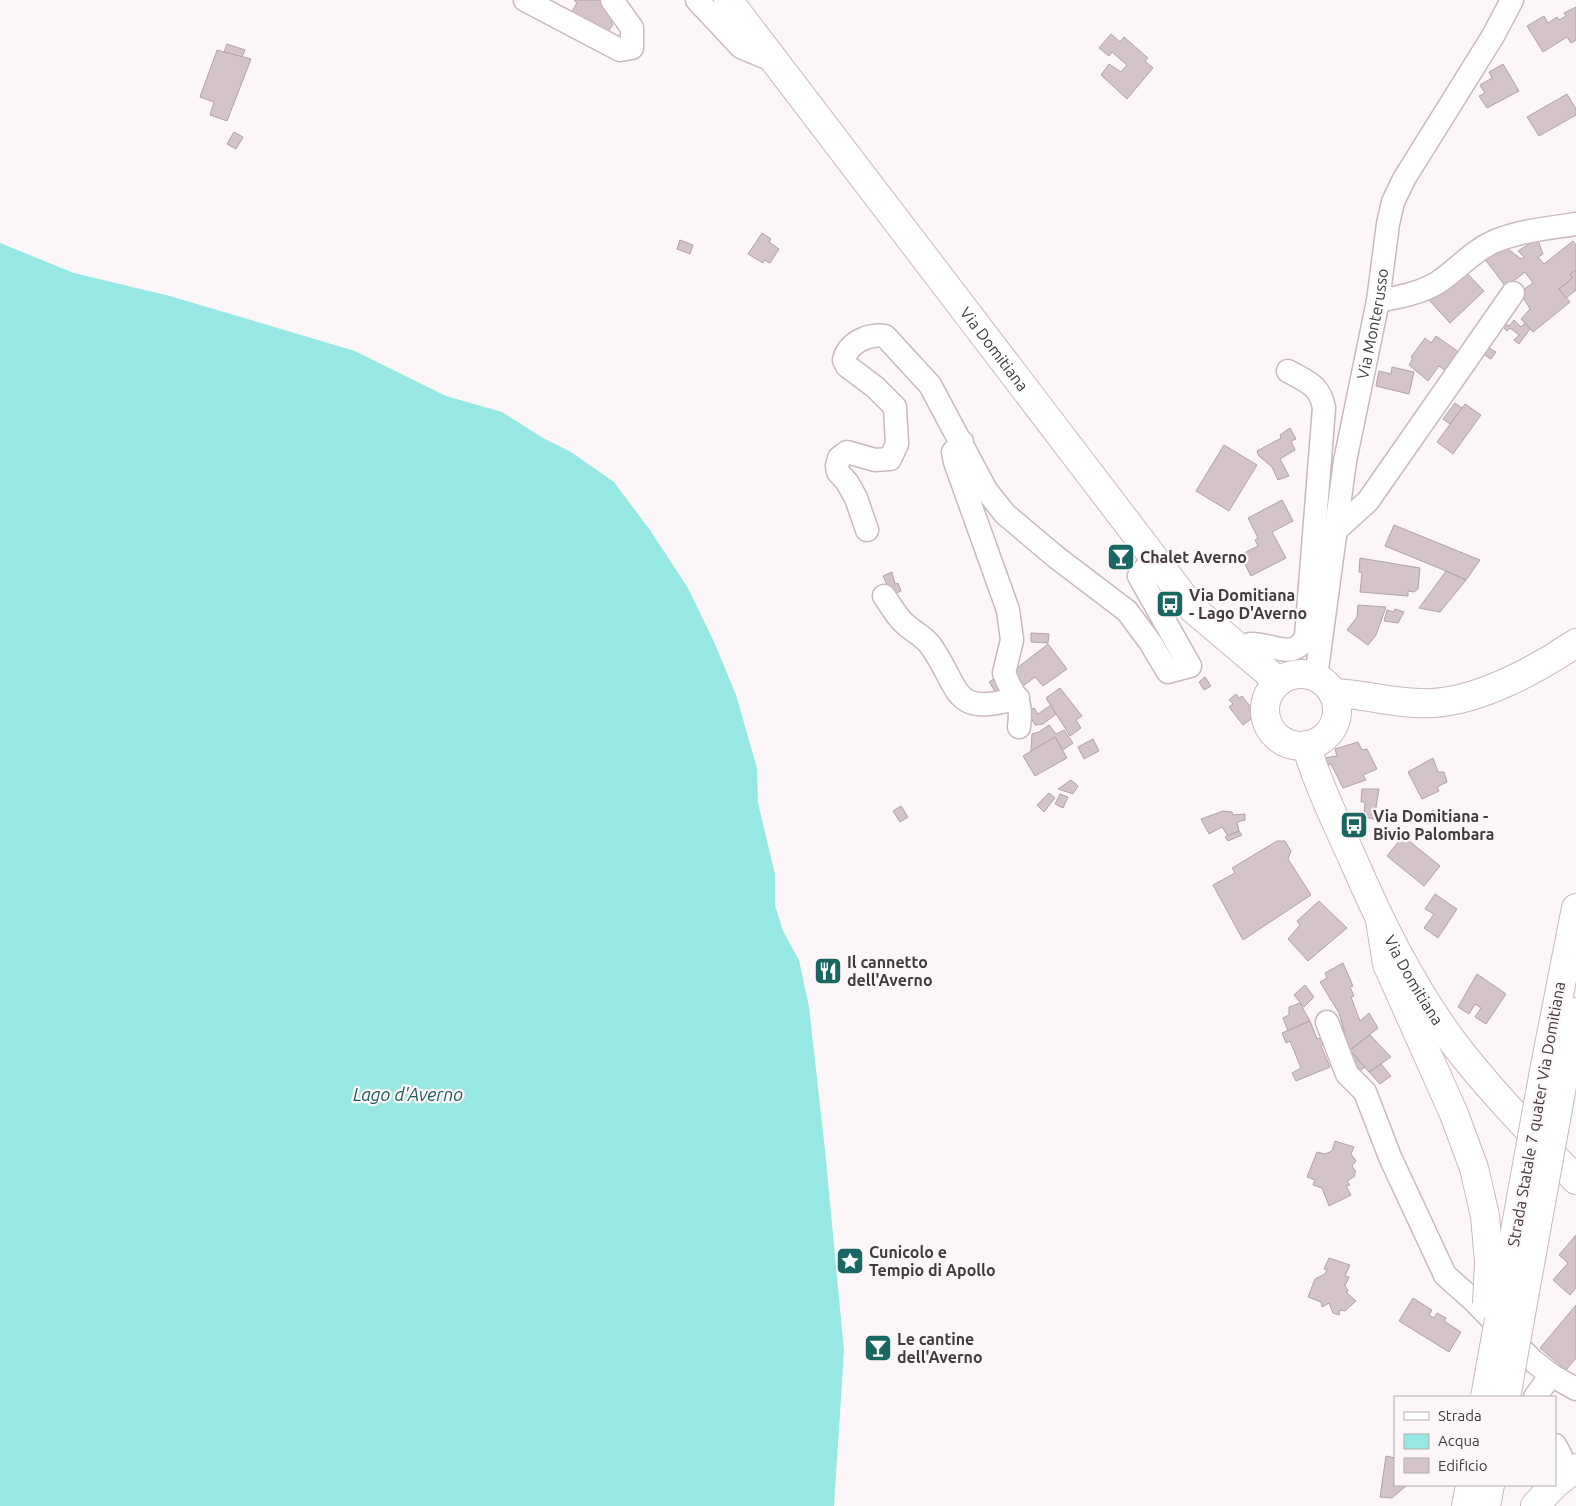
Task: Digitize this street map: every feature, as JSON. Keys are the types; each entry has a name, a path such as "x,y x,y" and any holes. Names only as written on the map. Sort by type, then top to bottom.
{"main road":[{"name":"Via Domitiana","path":"728,0 1193,609 1278,681"},
{"path":"1324,685 1337,712 1330,730 1315,743 1306,745 1296,746 1279,739 1267,724 1264,705 1271,688 1278,681 1296,674 1324,685 1411,702 1448,702 1510,679 1576,643"},
{"name":"Via Domitiana","path":"1306,745 1315,775 1380,920 1412,980 1454,1043 1501,1099 1576,1180"},
{"name":"Strada Statale 7 quater Via Domitiana","path":"1520,1264 1554,1073 1576,908"},
{"path":"1380,920 1387,964 1454,1114 1474,1168 1485,1216 1489,1262 1485,1342 1491,1365"},
{"name":"Strada Statale 7 quater Via Domitiana","path":"1554,1073 1576,1012"},
{"path":"1486,1396 1491,1365 1520,1264"},
{"path":"1506,1396 1520,1264"},
{"path":"1556,1482 1564,1456"},
{"path":"1466,1506 1470,1486"},
{"path":"1486,1506 1490,1486"},
{"path":"1535,1506 1554,1486"}],"street":[{"path":"525,0 620,50 632,48 632,28 612,0"},
{"path":"697,0 741,47 774,61"},
{"name":"Via Monterusso","path":"1324,685 1336,530 1346,461 1378,302 1388,224 1393,202 1404,179 1493,36 1512,0"},
{"path":"1378,302 1416,294 1438,282 1467,257 1493,242 1522,234 1576,224"},
{"path":"1336,530 1368,501 1513,293"},
{"path":"866,530 856,498 847,482 838,472 837,466 839,458 847,452 876,460 890,458 897,444 895,407 876,387 847,366 844,360 846,352 866,336 885,336 930,385 986,490 1005,514 1056,557 1127,611 1150,642 1168,672 1190,666 1139,576 1154,558"},
{"path":"1242,651 1250,644 1263,644 1280,650 1294,650 1302,645 1306,636 1324,408 1322,394 1288,370"},
{"path":"962,442 953,452 1008,610 1012,640 1004,673 1018,698 1021,709 1019,727"},
{"path":"884,596 901,621 930,645 957,694 966,703 977,705 1018,698"},
{"path":"1328,1022 1346,1074 1365,1092 1390,1157 1445,1275 1473,1300 1532,1360 1551,1375 1576,1389"},
{"path":"1536,1396 1551,1375"}],"water":[{"name":"Lago d'Averno","path":"0,243 74,273 170,296 355,351 446,396 502,412 543,438 571,452 614,482 650,530 688,588 715,644 736,695 757,768 758,803 775,874 775,905 783,931 799,960 809,1007 844,1351 834,1506 0,1506"}],"building":[{"path":"574,0 601,0 614,19 611,22 613,25 604,37 571,13 577,3"},
{"path":"1576,7 1576,40 1571,43 1567,37 1543,52 1527,26 1544,16 1548,23 1557,17 1559,20 1566,16 1564,13"},
{"path":"1111,34 1120,42 1124,37 1148,58 1145,61 1153,68 1127,99 1101,75 1109,64 1121,72 1127,65 1112,52 1109,56 1099,48"},
{"path":"227,44 245,50 242,57 224,52"},
{"path":"217,50 251,59 227,121 210,115 214,102 200,97"},
{"path":"1503,64 1519,91 1487,108 1479,96 1485,93 1480,85 1492,78 1489,72"},
{"path":"1567,94 1576,109 1576,115 1539,136 1527,117"},
{"path":"234,132 243,137 236,149 227,144"},
{"path":"762,233 771,239 769,242 779,249 770,263 764,260 763,263 748,254"},
{"path":"1537,238 1543,254 1538,257 1544,264 1573,241 1576,245 1576,270 1570,274 1573,278 1559,289 1570,302 1533,332 1521,319 1530,309 1520,292 1533,283 1525,272 1506,287 1484,258 1504,246 1521,259 1524,257 1518,251 1529,244 1527,241"},
{"path":"680,240 693,245 690,254 677,249"},
{"path":"1462,268 1484,291 1450,323 1429,300"},
{"path":"1576,270 1576,290 1566,298 1559,289 1573,278 1570,274"},
{"path":"1514,320 1521,327 1525,323 1530,329 1519,344 1514,340 1519,335 1510,328 1507,331 1502,326 1505,323 1509,326"},
{"path":"1436,336 1460,353 1447,372 1439,366 1428,381 1409,365 1413,358 1411,357 1425,338 1431,343"},
{"path":"1487,347 1496,352 1491,359 1483,354"},
{"path":"1392,367 1414,372 1409,394 1376,386 1379,371 1391,374"},
{"path":"1455,403 1462,408 1450,424 1443,419"},
{"path":"1465,404 1481,415 1453,454 1437,442"},
{"path":"1290,428 1296,439 1291,441 1295,450 1280,459 1289,476 1278,480 1272,467 1259,456 1257,451 1281,438 1280,435"},
{"path":"1224,445 1257,465 1229,511 1196,491"},
{"path":"1282,500 1293,521 1272,532 1286,558 1251,576 1240,555 1258,546 1255,540 1258,538 1248,518"},
{"path":"1394,525 1480,560 1466,580 1385,546"},
{"path":"1360,558 1420,568 1418,589 1414,592 1408,591 1408,596 1360,592 1362,573 1359,572"},
{"path":"1446,571 1466,580 1440,612 1419,608"},
{"path":"892,572 895,584 898,583 901,591 892,595 883,576"},
{"path":"1358,605 1386,607 1376,635 1368,645 1347,630 1357,617"},
{"path":"1395,609 1404,612 1398,623 1384,621 1387,610 1394,612"},
{"path":"1031,633 1049,634 1048,643 1031,642"},
{"path":"1048,644 1067,669 1043,686 1035,677 1019,689 1008,675"},
{"path":"1000,675 1006,695 1000,699 989,682"},
{"path":"1205,677 1211,686 1204,690 1199,682"},
{"path":"1060,688 1082,716 1076,720 1081,728 1070,736 1046,698"},
{"path":"1236,694 1239,698 1242,696 1257,715 1243,725 1229,707 1233,704 1229,700"},
{"path":"1051,705 1056,714 1043,724 1035,725 1027,711 1034,708 1038,714"},
{"path":"1049,725 1056,734 1064,730 1073,743 1063,750 1055,737 1031,751 1032,734 1039,732"},
{"path":"1055,737 1067,758 1035,776 1023,756"},
{"path":"1093,739 1099,751 1084,759 1078,747"},
{"path":"1358,742 1362,750 1367,749 1377,769 1363,775 1366,780 1343,788 1331,764 1327,765 1324,758 1337,756 1335,749"},
{"path":"1433,758 1438,772 1444,772 1447,782 1437,787 1439,791 1422,799 1408,772"},
{"path":"1071,780 1078,786 1073,794 1058,789"},
{"path":"1362,789 1379,789 1374,819 1364,817 1365,802 1361,802"},
{"path":"1049,793 1055,798 1044,812 1037,805"},
{"path":"1060,794 1068,797 1063,808 1055,804"},
{"path":"901,806 908,817 900,822 893,811"},
{"path":"1433,810 1442,817 1438,822 1429,815"},
{"path":"1223,811 1232,812 1233,815 1245,814 1245,820 1237,822 1239,831 1228,836 1222,827 1209,834 1201,819"},
{"path":"1239,831 1242,835 1228,841 1225,837"},
{"path":"1403,836 1440,866 1424,886 1387,856"},
{"path":"1277,841 1285,841 1291,851 1288,859 1311,895 1243,940 1213,885 1235,873 1232,868"},
{"path":"1435,894 1457,909 1438,938 1424,928 1434,914 1425,909"},
{"path":"1319,901 1347,928 1308,961 1288,939 1300,925 1297,921"},
{"path":"1343,963 1353,986 1350,987 1354,996 1351,997 1360,1021 1369,1013 1378,1028 1350,1050 1365,1067 1356,1074 1337,1044 1346,1038 1339,1013 1320,982 1327,978 1325,973"},
{"path":"1477,974 1506,994 1486,1024 1475,1017 1481,1008 1475,1004 1469,1014 1458,1007"},
{"path":"1305,985 1314,997 1304,1007 1294,995"},
{"path":"1300,1003 1310,1021 1288,1031 1283,1018 1289,1015 1289,1007"},
{"path":"1310,1021 1317,1039 1322,1037 1325,1044 1321,1046 1330,1067 1296,1081 1292,1073 1301,1068 1290,1041 1286,1043 1282,1033"},
{"path":"1370,1035 1391,1057 1369,1072 1350,1050"},
{"path":"1381,1064 1391,1076 1380,1084 1369,1072"},
{"path":"1335,1141 1354,1147 1351,1154 1356,1161 1352,1166 1356,1172 1355,1176 1347,1181 1350,1185 1346,1186 1351,1195 1329,1206 1322,1188 1313,1185 1315,1180 1307,1177 1317,1152 1325,1154 1332,1151"},
{"path":"1576,1235 1576,1288 1570,1295 1553,1280 1568,1263 1559,1255"},
{"path":"1329,1258 1350,1265 1345,1276 1349,1277 1345,1286 1348,1291 1346,1292 1356,1301 1345,1311 1340,1310 1339,1315 1333,1313 1329,1303 1322,1307 1321,1302 1308,1297 1315,1279 1325,1274 1327,1270 1324,1269"},
{"path":"1413,1298 1432,1310 1429,1315 1434,1318 1437,1313 1446,1318 1444,1321 1461,1332 1449,1352 1399,1321"},
{"path":"1576,1305 1576,1358 1566,1370 1540,1348"},
{"path":"1386,1456 1394,1458 1394,1486 1406,1486 1392,1498 1380,1497"}],"place":[{"name":"Chalet Averno","path":"1121,557"},
{"name":"Via Domitiana - Lago D'Averno","path":"1170,604"},
{"name":"Via Domitiana - Bivio Palombara","path":"1354,825"},
{"name":"Il cannetto dell'Averno","path":"828,971"},
{"name":"Cunicolo e Tempio di Apollo","path":"850,1261"},
{"name":"Le cantine dell'Averno","path":"878,1348"}]}
